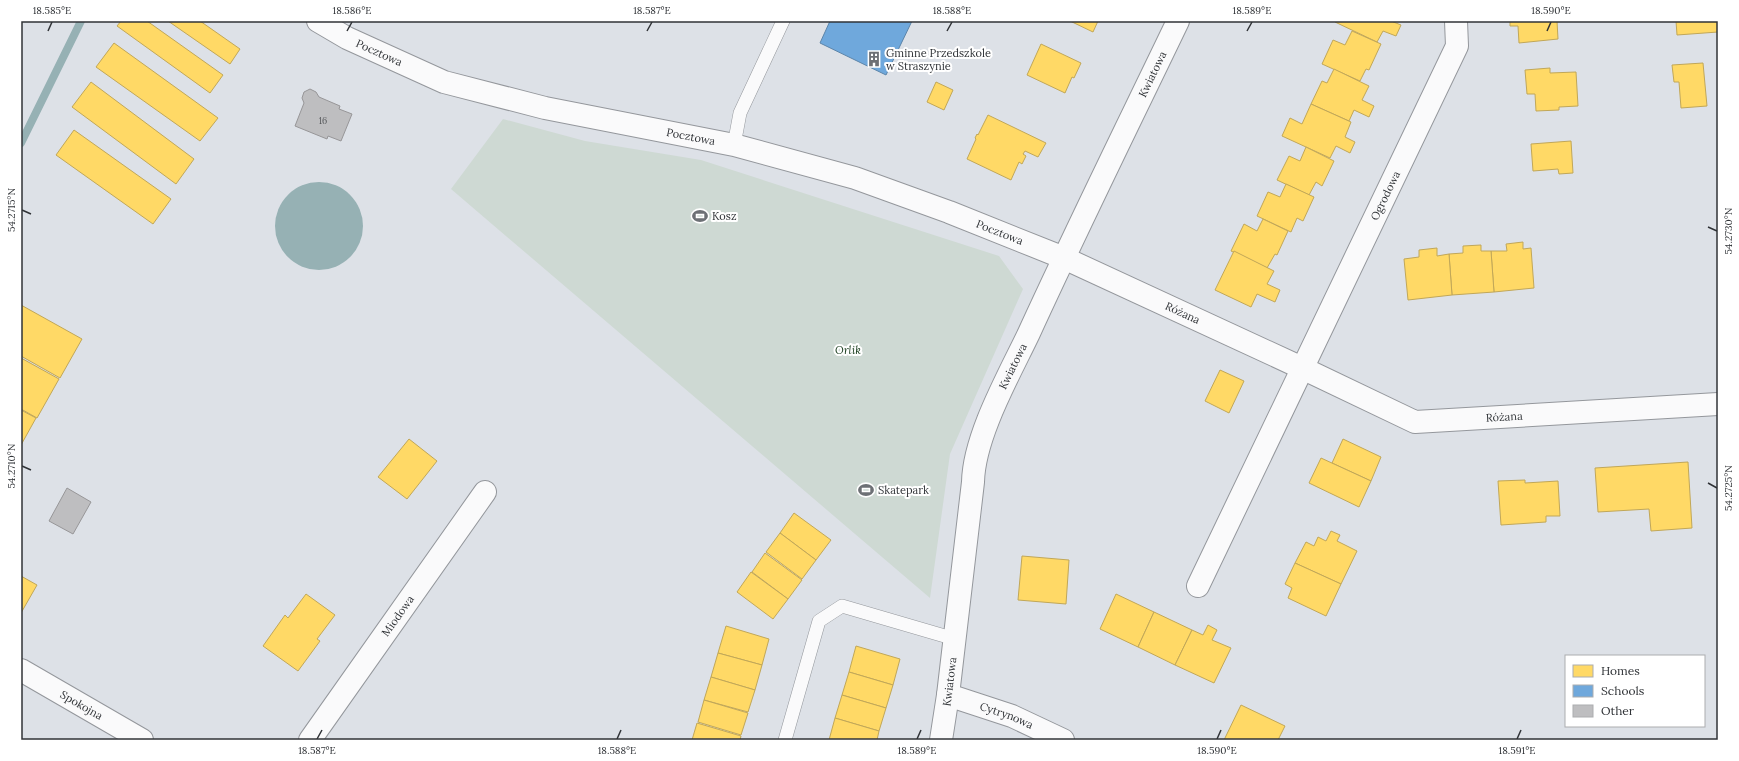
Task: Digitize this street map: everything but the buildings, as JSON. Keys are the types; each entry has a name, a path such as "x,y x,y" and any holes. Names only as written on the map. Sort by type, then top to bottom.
{"street":[{"name":"Pocztowa","path":"318,21 347,38 444,82 545,108 734,145 855,178 949,212 1064,258"},
{"name":"Kwiatowa","path":"942,740 955,639 974,465 992,412 1178,21"},
{"name":"Ogrodowa","path":"1302,368 1457,46 1456,21"},
{"name":"Różana","path":"1064,258 1415,422 1718,404"},
{"path":"1198,586 1302,368"},
{"name":"Miodowa","path":"310,740 485,492"},
{"name":"Spokojna","path":"21,670 142,740"},
{"name":"Cytrynowa","path":"948,695 1012,716 1063,740"}],"lane":[{"path":"734,145 740,113 783,21"},
{"path":"785,740 819,621 842,606 955,639"}],"green space":[{"name":"Orlik","path":"503,119 585,141 701,160 999,256 1023,289 950,454 930,598 451,189"}],"water":[{"path":"319,182 336,186 350,195 359,209 363,226 359,243 350,257 336,266 319,270 302,266 288,257 279,243 275,226 279,209 288,195 302,186"}],"waterway":[{"path":"21,143 81,21"}],"place":[{"name":"Gminne Przedszkole w Straszynie","path":"874,59"},
{"name":"Kosz","path":"700,216"},
{"name":"Skatepark","path":"866,490"}]}
